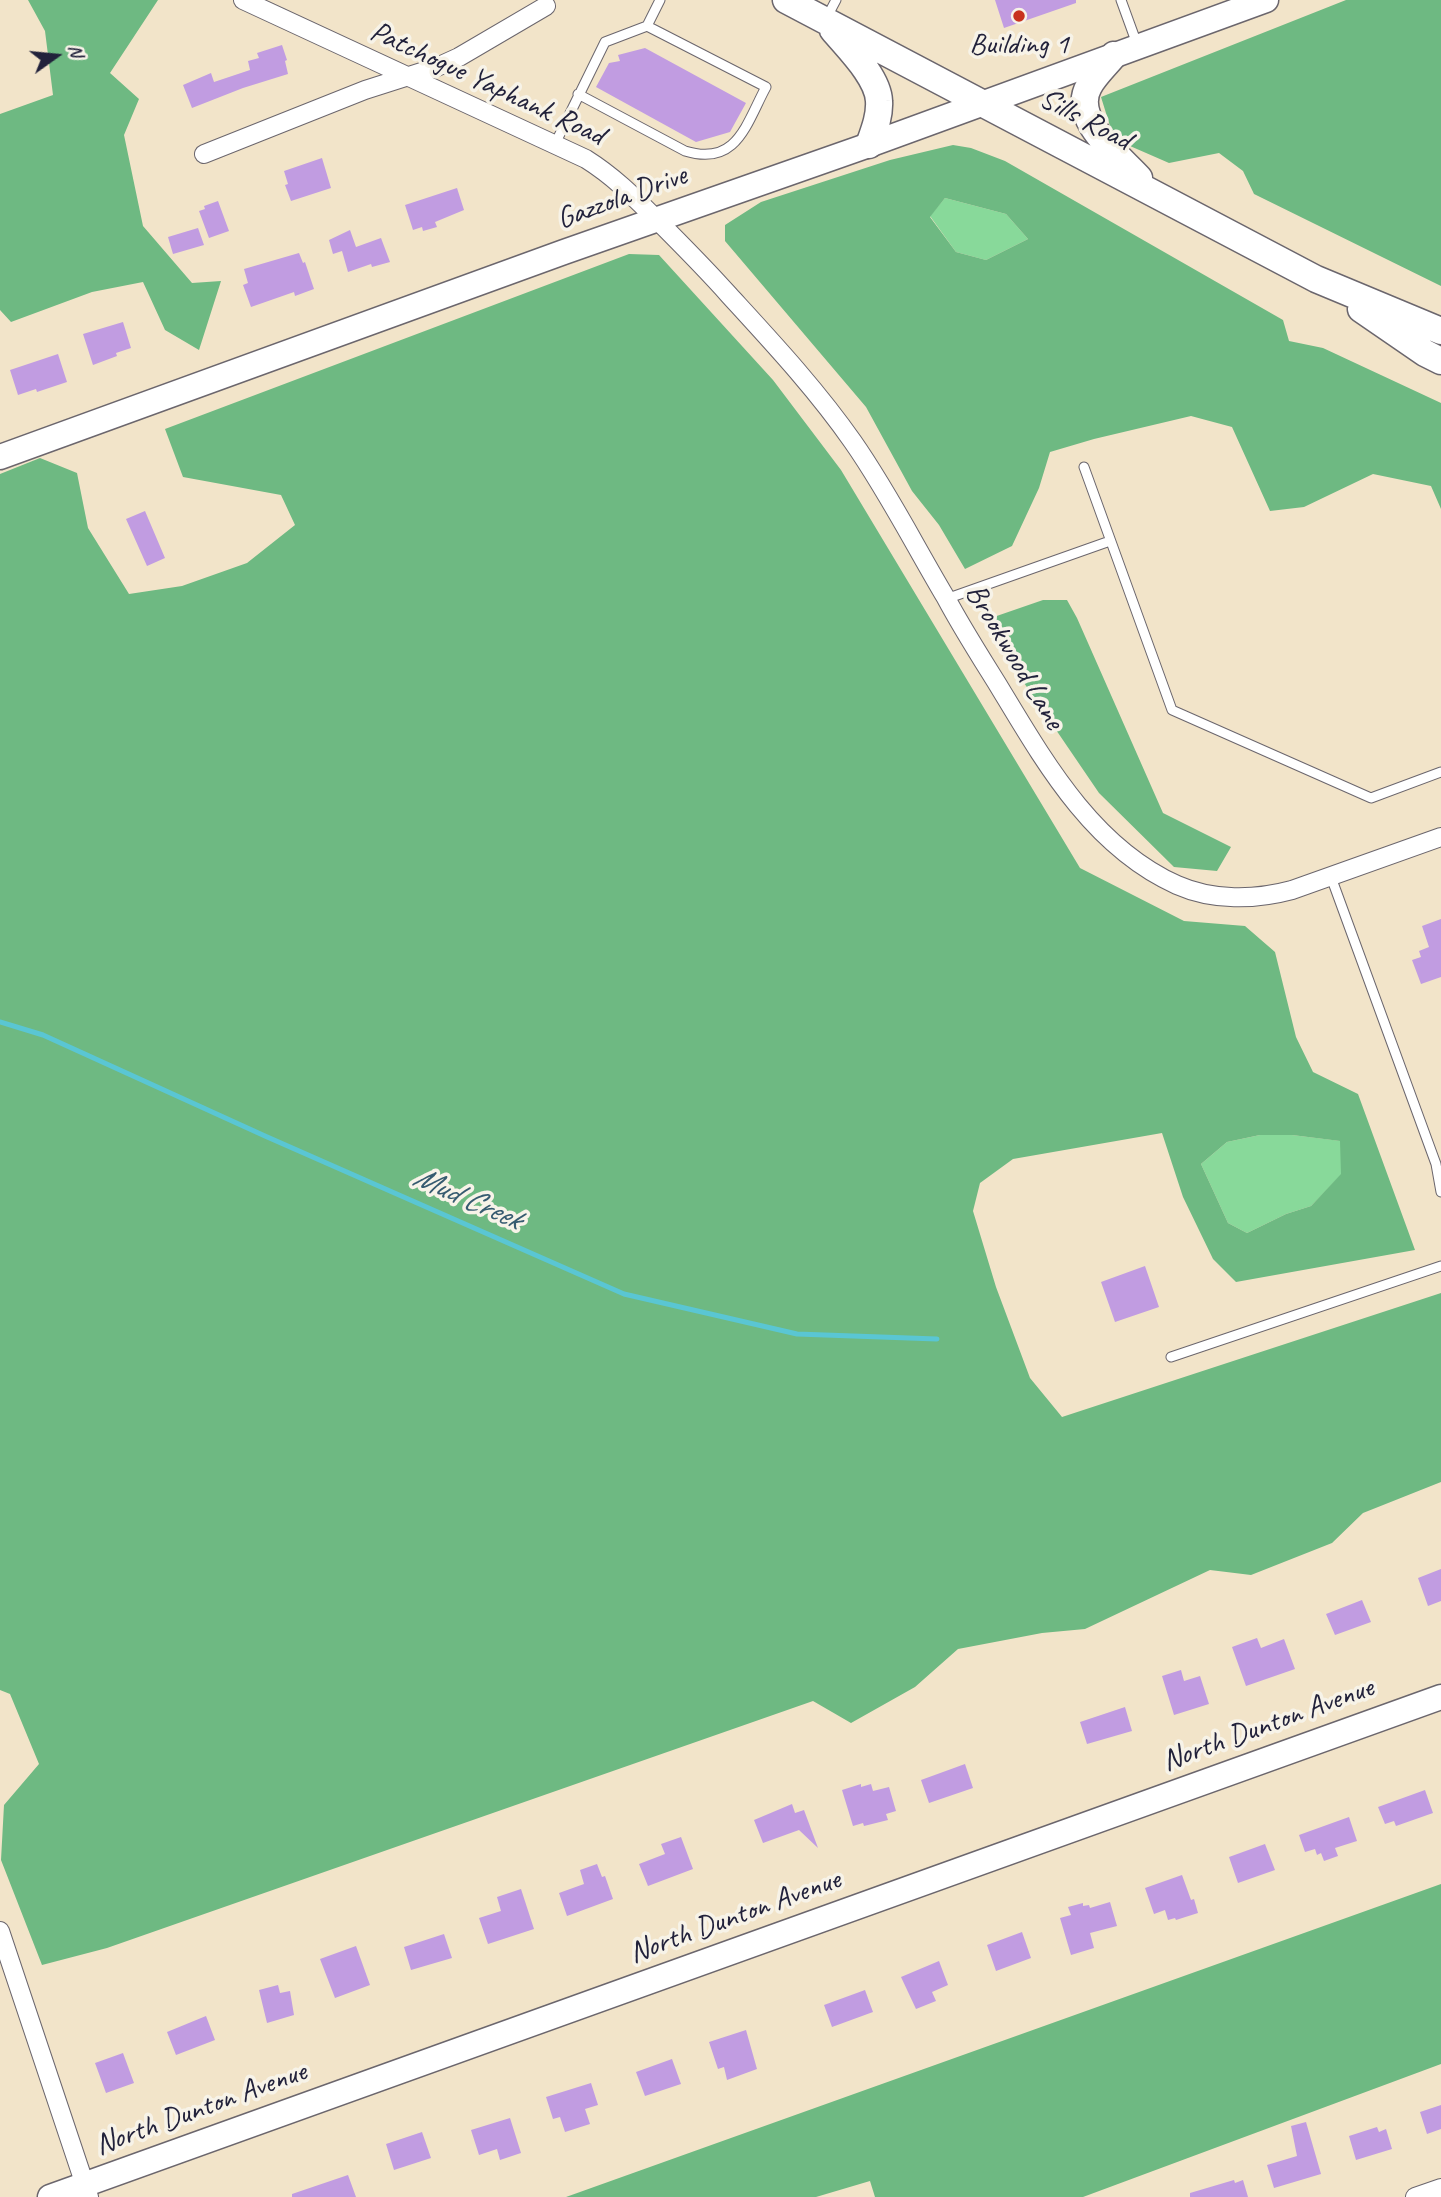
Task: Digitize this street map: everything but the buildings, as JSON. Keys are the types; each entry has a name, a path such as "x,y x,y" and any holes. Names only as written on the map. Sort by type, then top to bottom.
{"main road":[{"name":"Sills Road","path":"786,0 831,10 984,103 1154,194 1316,279 1441,331"},
{"path":"831,10 878,92 878,116 869,145"},
{"path":"1126,51 1089,85 1085,95 1086,115 1097,133 1154,194"},
{"name":"Sills Road","path":"1316,279 1441,361"}],"street":[{"name":"Patchogue Yaphank Road","path":"243,0 586,159 619,181 656,219"},
{"name":"Gazzola Drive","path":"0,457 1266,0"},
{"path":"204,154 365,89 459,57 546,6"},
{"name":"Brookwood Lane","path":"656,219 692,254 823,402 885,490 946,599 1058,782 1082,811 1129,856 1178,886 1202,894 1225,897 1270,895 1331,877 1441,837"},
{"name":"North Dunton Avenue","path":"50,2197 87,2191 1441,1697"},
{"path":"0,1931 87,2191"},
{"path":"1415,2197 1441,2188"}],"lane":[{"path":"555,144 605,42 647,26 660,0"},
{"path":"1121,0 1126,51"},
{"path":"578,94 701,156 715,154 737,142 766,87 647,26"},
{"path":"1084,467 1172,710 1371,798 1441,772"},
{"path":"946,599 1111,541"},
{"path":"1331,877 1436,1164 1441,1192"},
{"path":"1171,1357 1441,1266"}],"green space":[{"path":"28,0 158,0 110,73 139,99 124,135 143,226 192,283 221,281 199,350 165,330 143,282 92,292 11,322 0,310 0,114 53,95 45,31"},
{"path":"1346,0 1441,0 1441,286 1254,194 1243,171 1219,153 1169,163 1114,139 1101,97"},
{"path":"953,145 971,148 1005,161 1283,320 1289,341 1323,348 1441,403 1441,509 1431,486 1373,474 1304,507 1270,511 1232,427 1191,416 1050,452 1039,488 1012,546 965,569 939,525 912,491 866,407 725,241 725,225 761,202 890,160","holes":["945,198 1006,214 1028,239 986,260 956,252 930,217"]},
{"path":"945,198 1006,214 1028,239 986,260 956,252 930,216"},
{"path":"629,254 659,255 773,380 841,470 1080,868 1184,921 1245,926 1275,952 1296,1037 1313,1072 1358,1094 1415,1250 1236,1282 1213,1259 1183,1197 1162,1133 1013,1159 980,1183 973,1211 996,1287 1030,1378 1062,1417 1441,1293 1441,1482 1363,1513 1332,1543 1251,1575 1210,1570 1085,1629 1042,1633 958,1649 915,1687 851,1723 813,1701 107,1948 42,1965 1,1860 4,1805 39,1764 10,1694 0,1690 0,474 40,458 77,473 88,528 129,594 182,586 247,563 295,525 281,495 183,477 165,429","holes":["1260,1135 1292,1135 1340,1141 1341,1174 1311,1206 1286,1214 1247,1233 1228,1223 1201,1164 1227,1142"]},
{"path":"1043,600 1067,600 1163,813 1231,847 1217,871 1174,867 1099,793 1003,652 988,619"},
{"path":"1260,1135 1292,1135 1341,1141 1342,1174 1311,1206 1286,1214 1247,1233 1228,1223 1201,1164 1227,1142"},
{"path":"1441,1884 1441,2064 1083,2197 875,2197 870,2181 816,2197 566,2197"}],"waterway":[{"name":"Mud Creek","path":"0,1022 43,1035 624,1294 797,1334 937,1339"}],"place":[{"name":"Building 1","path":"1019,16"}]}
